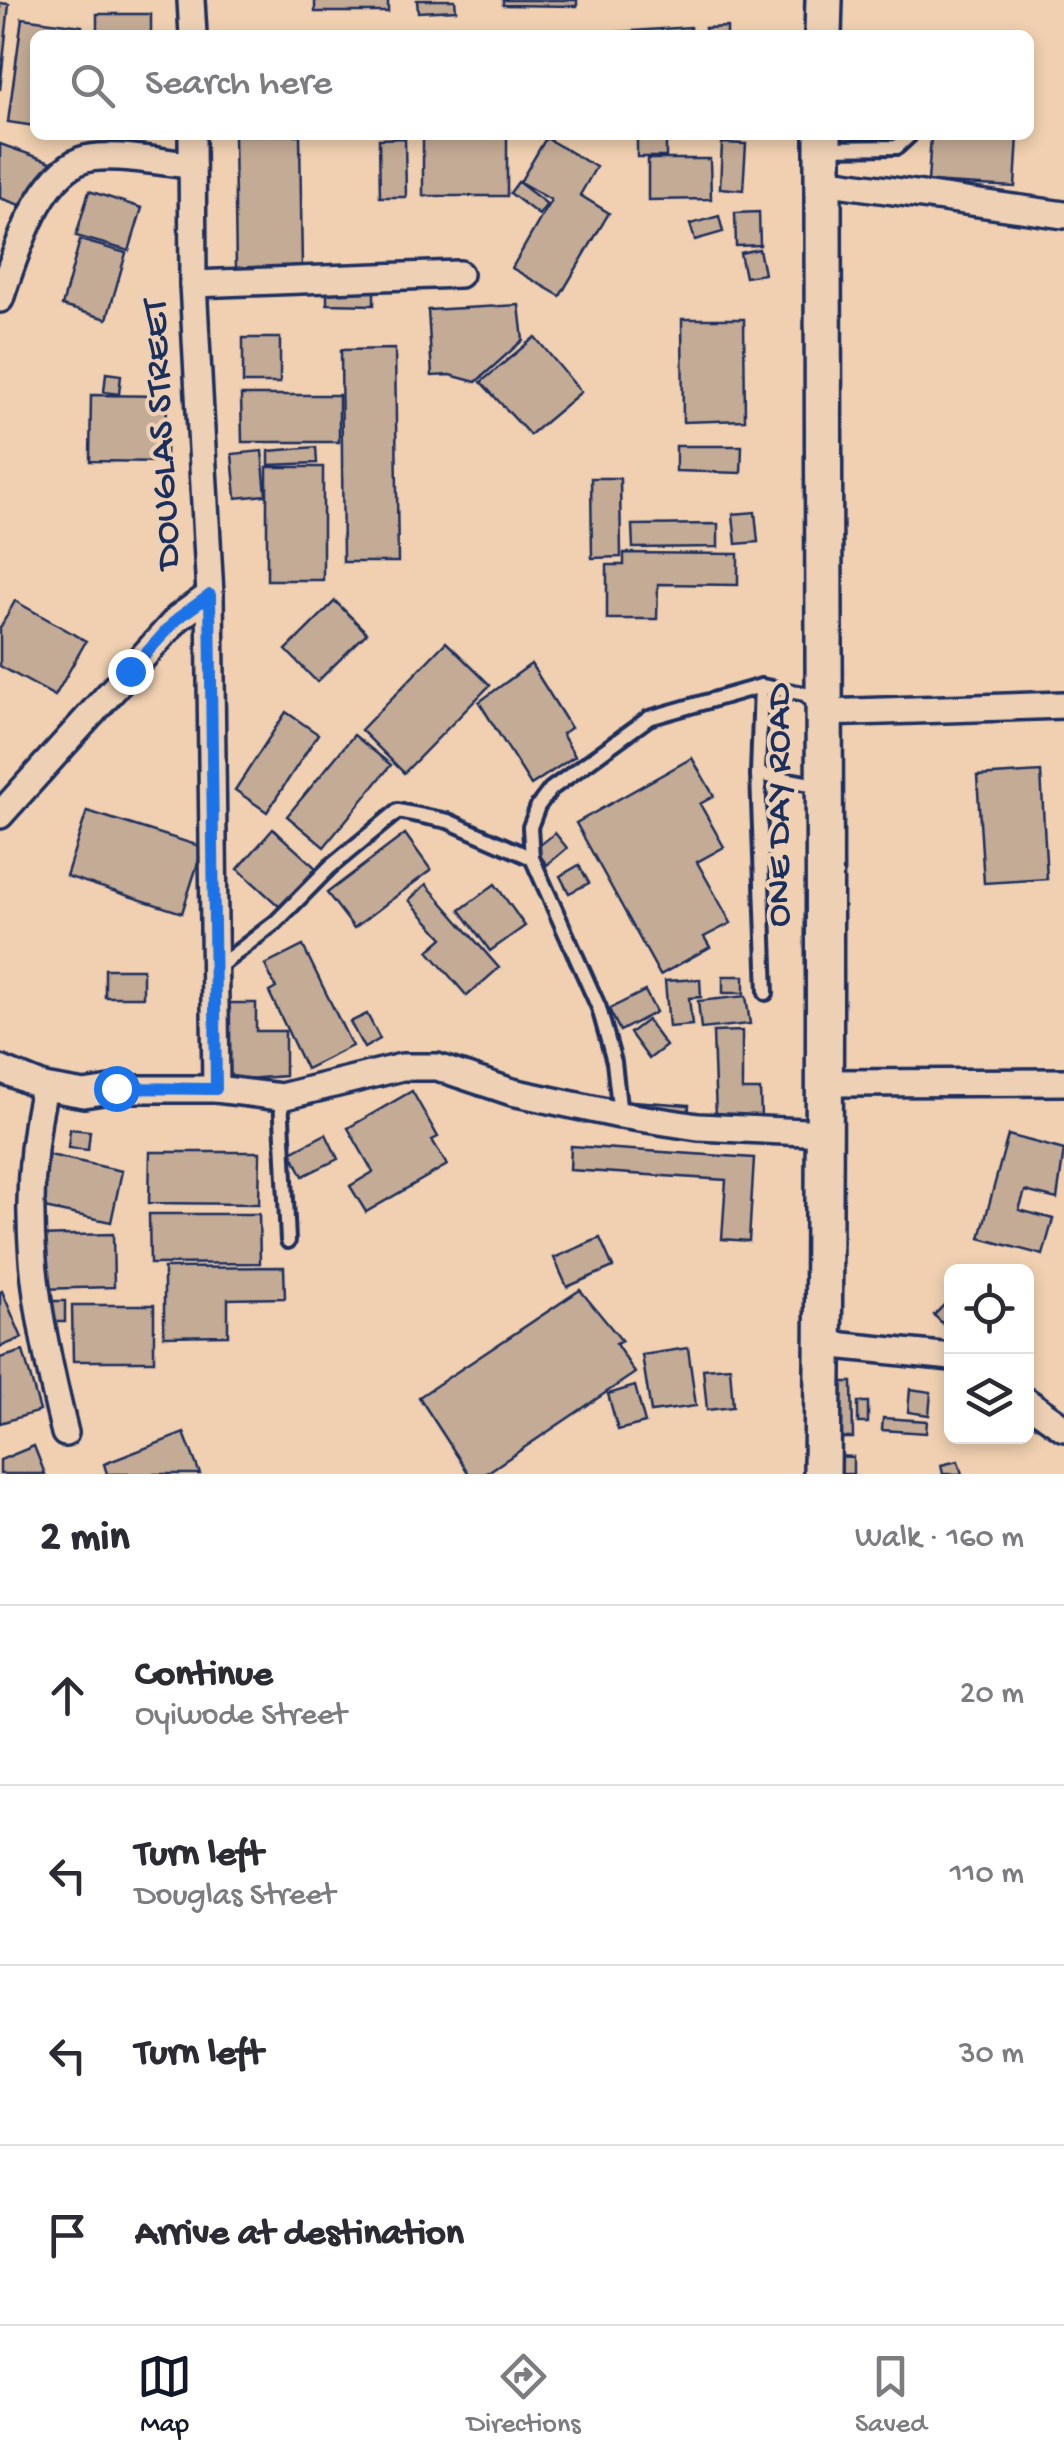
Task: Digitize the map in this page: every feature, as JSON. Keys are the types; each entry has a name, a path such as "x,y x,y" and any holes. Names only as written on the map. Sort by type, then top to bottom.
{"main road":[{"path":"824,0 824,30"},
{"name":"ONE DAY ROAD","path":"822,1474 827,1083 822,786 823,155"}],"street":[{"path":"191,0 193,30"},
{"name":"DOUGLAS STREET","path":"192,140 193,284 210,595 216,1089"},
{"path":"823,155 1064,215"},
{"path":"0,299 25,225 65,169 85,158 192,165"},
{"path":"193,284 459,274"},
{"path":"0,815 178,618 210,595"},
{"path":"822,713 1064,705"},
{"path":"0,1069 44,1087 84,1094 116,1088 216,1089 281,1097 402,1067 437,1067 512,1092 620,1115 698,1127 826,1133"},
{"path":"827,1083 1064,1082"},
{"path":"44,1087 28,1186 38,1326 66,1433"},
{"path":"824,1344 944,1356"},
{"path":"1034,1407 1064,1428"}],"lane":[{"path":"823,155 897,147 905,140"},
{"path":"761,686 758,774 766,993"},
{"path":"620,1115 614,1062 599,1008 532,858 530,827 551,790 649,718 761,686 805,694 822,713"},
{"path":"758,774 822,786"},
{"path":"213,971 276,922 330,867 398,811 448,821 532,858"},
{"path":"281,1097 288,1241"}],"building":[{"path":"315,0 388,0 388,12 315,12"},
{"path":"417,0 455,0 456,10 418,12"},
{"path":"503,0 577,0 577,6 503,5"},
{"path":"0,3 9,4 0,90"},
{"path":"97,14 151,14 151,30 97,30"},
{"path":"22,18 82,26 81,30 30,30 30,125 8,122"},
{"path":"690,27 690,30 646,30"},
{"path":"234,140 300,140 302,269 236,270"},
{"path":"379,140 405,140 406,197 380,197"},
{"path":"423,140 507,140 507,196 423,196"},
{"path":"545,140 596,167 580,195 609,213 560,296 512,268 551,200 520,182"},
{"path":"637,140 666,140 666,157 637,157"},
{"path":"931,140 1018,140 1015,187 928,182"},
{"path":"722,143 746,144 743,190 720,188"},
{"path":"0,144 54,163 37,211 0,198"},
{"path":"648,159 710,159 711,199 648,200"},
{"path":"518,182 547,204 539,215 510,193"},
{"path":"89,191 142,208 129,251 76,236"},
{"path":"759,212 760,245 736,246 735,213"},
{"path":"719,216 723,232 695,240 690,224"},
{"path":"80,240 126,253 107,319 62,306"},
{"path":"759,249 764,274 745,277 740,253"},
{"path":"327,280 374,280 374,305 327,304"},
{"path":"519,305 523,340 476,382 450,375 432,376 428,310"},
{"path":"682,319 744,319 745,420 683,422"},
{"path":"535,337 581,392 530,435 481,382"},
{"path":"243,338 280,338 280,383 243,383"},
{"path":"395,349 398,562 343,562 341,350"},
{"path":"106,373 121,375 119,394 104,392"},
{"path":"91,395 167,396 166,462 90,461"},
{"path":"241,395 339,395 339,442 242,442"},
{"path":"676,446 742,446 741,473 676,471"},
{"path":"316,447 317,463 269,465 269,451"},
{"path":"262,451 266,495 236,498 232,454"},
{"path":"267,467 323,467 323,580 267,580"},
{"path":"591,478 620,478 621,557 592,558"},
{"path":"755,512 758,542 736,544 733,514"},
{"path":"718,524 718,547 633,548 632,525"},
{"path":"624,553 738,554 738,585 658,584 657,619 607,619 607,565 624,565"},
{"path":"15,601 86,641 55,696 0,666 0,628"},
{"path":"335,601 367,633 317,682 286,650"},
{"path":"446,642 490,685 404,773 361,730"},
{"path":"531,664 571,728 562,734 575,756 531,785 479,702"},
{"path":"286,712 318,734 267,812 235,790"},
{"path":"354,735 391,765 324,847 287,816"},
{"path":"692,758 714,796 700,804 724,847 697,862 731,923 704,937 710,947 660,975 576,823"},
{"path":"1041,772 1047,879 984,883 977,776"},
{"path":"87,811 203,847 182,913 66,876"},
{"path":"273,829 316,868 281,908 238,869"},
{"path":"555,833 567,848 547,865 535,849"},
{"path":"405,834 431,870 354,928 327,893"},
{"path":"579,865 589,883 569,893 560,876"},
{"path":"426,884 499,968 467,996 428,951 443,938 409,900"},
{"path":"495,884 525,926 490,951 460,910"},
{"path":"303,946 352,1046 306,1069 269,992 276,988 265,965"},
{"path":"105,969 143,969 143,997 105,997"},
{"path":"723,976 744,976 744,993 723,993"},
{"path":"700,979 701,997 689,998 692,1025 669,1027 665,981"},
{"path":"645,991 656,1012 620,1031 609,1009"},
{"path":"746,996 750,1024 701,1029 698,1001"},
{"path":"219,1003 256,1003 256,1031 285,1031 285,1076 219,1081"},
{"path":"367,1014 380,1039 364,1048 350,1022"},
{"path":"647,1020 666,1046 649,1059 630,1033"},
{"path":"742,1031 742,1090 760,1090 761,1116 716,1117 713,1032"},
{"path":"412,1091 438,1137 432,1140 447,1165 366,1212 350,1186 373,1172 348,1128"},
{"path":"632,1101 689,1105 688,1119 631,1116"},
{"path":"70,1129 90,1131 88,1150 68,1148"},
{"path":"326,1134 338,1159 303,1176 291,1152"},
{"path":"1008,1135 1064,1150 1057,1199 1025,1191 1019,1210 1053,1219 1043,1255 980,1238"},
{"path":"571,1146 754,1158 749,1241 722,1239 726,1180 570,1170"},
{"path":"150,1152 260,1152 259,1204 149,1203"},
{"path":"41,1153 122,1171 111,1222 30,1205"},
{"path":"149,1214 259,1214 260,1263 150,1264"},
{"path":"113,1234 114,1287 37,1289 35,1236"},
{"path":"600,1238 613,1267 567,1287 554,1258"},
{"path":"284,1267 285,1298 228,1299 228,1335 164,1336 164,1268"},
{"path":"580,1290 622,1341 616,1344 635,1373 485,1474 469,1474 419,1397"},
{"path":"0,1292 22,1338 0,1347"},
{"path":"42,1301 65,1301 65,1322 42,1322"},
{"path":"72,1305 154,1305 154,1361 73,1361"},
{"path":"944,1305 944,1325 934,1315"},
{"path":"688,1348 696,1406 651,1412 642,1355"},
{"path":"23,1351 40,1411 0,1423 0,1358"},
{"path":"730,1367 733,1407 707,1410 703,1369"},
{"path":"834,1382 852,1382 853,1438 835,1438"},
{"path":"635,1386 645,1423 618,1430 608,1394"},
{"path":"910,1389 931,1392 929,1415 908,1412"},
{"path":"858,1402 868,1402 868,1423 858,1423"},
{"path":"883,1418 927,1421 926,1433 882,1430"},
{"path":"184,1433 200,1474 107,1474 104,1464"},
{"path":"34,1446 45,1474 0,1474 0,1460"},
{"path":"834,1456 853,1457 853,1474 834,1474"},
{"path":"958,1461 962,1474 943,1474 941,1465"}],"route":[{"path":"116,1088 216,1089 210,595 178,618 130,671"}]}
